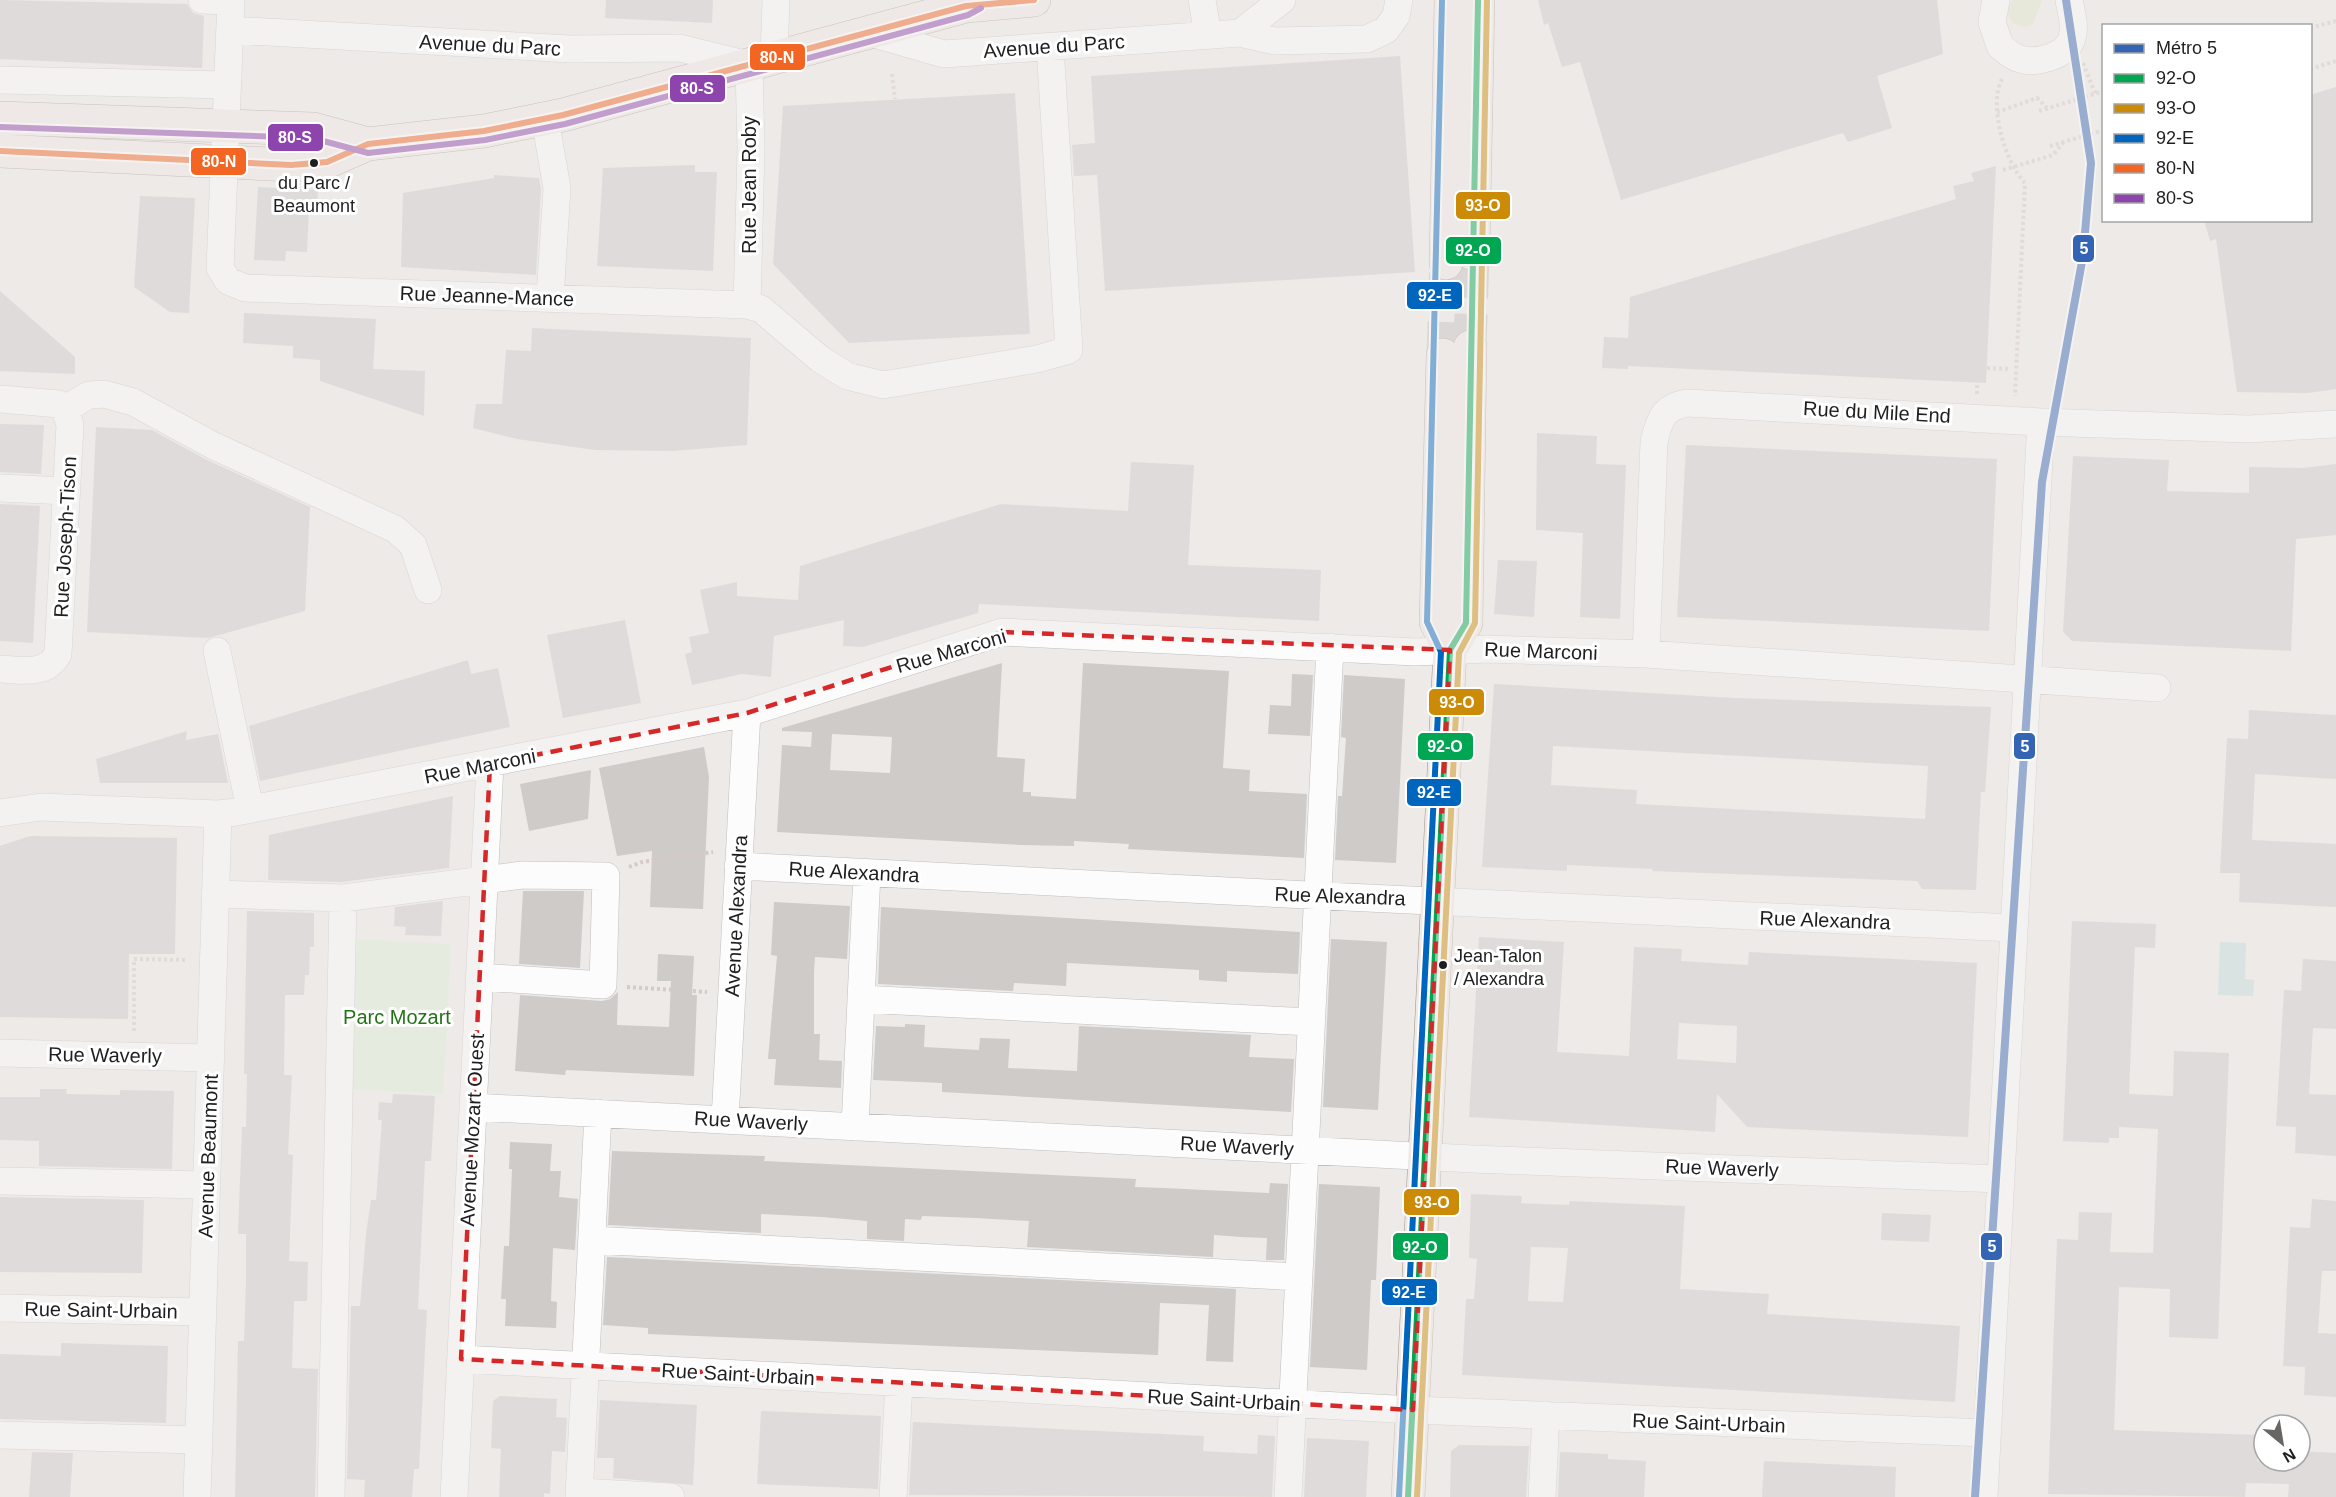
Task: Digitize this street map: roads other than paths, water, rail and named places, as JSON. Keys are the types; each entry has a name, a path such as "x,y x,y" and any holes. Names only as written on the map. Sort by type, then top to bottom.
{"main road":[{"name":"Avenue du Parc","path":"0,151 291,165 327,162 368,144 484,131 545,119 871,33 972,3 1034,0"},
{"path":"1451,0 1459,258 1478,0"},
{"name":"Avenue du Parc","path":"0,118 313,129 368,144"},
{"path":"1408,1497 1450,650 1466,623 1456,351"}],"street":[{"path":"202,0 231,1 224,161"},
{"name":"Rue Jean Roby","path":"747,305 751,150 761,61 776,0"},
{"path":"1202,0 1208,35"},
{"path":"1240,33 1282,0"},
{"name":"Avenue du Parc","path":"871,33 945,54 1240,33 1275,41 1368,39 1386,30 1396,16 1399,0"},
{"path":"1996,0 1992,21 1994,36 2000,46 2012,56 2022,60 2035,60 2065,50 2072,39 2074,28 2069,0"},
{"name":"Avenue du Parc","path":"230,30 571,49 680,48 761,61"},
{"path":"747,305 761,309 820,359 847,376 883,385 1037,359 1069,350 1050,47"},
{"path":"0,80 226,85"},
{"path":"545,119 557,188 550,298"},
{"name":"Rue Jeanne-Mance","path":"224,161 220,268 228,281 245,288 747,305"},
{"path":"0,399 49,401 59,404 65,410 89,395 104,394 133,402 214,446 395,530 413,545 428,590"},
{"name":"Rue du Mile End","path":"1647,654 1654,442 1662,414 1673,405 1687,403 2041,422 2248,429 2336,424"},
{"name":"Rue Joseph-Tison","path":"0,669 32,670 53,664 60,644 70,426 65,410"},
{"path":"1984,1497 2025,680 2041,422"},
{"path":"0,489 67,491"},
{"name":"Rue Marconi","path":"0,813 41,807 218,814 250,809 747,713 1002,632 1415,652 1450,650 1647,654 2157,688"},
{"path":"1288,1497 1329,647"},
{"path":"217,651 250,809"},
{"name":"Avenue Alexandra","path":"724,1120 747,713"},
{"name":"Avenue Mozart Ouest","path":"454,1497 490,764"},
{"name":"Avenue Beaumont","path":"197,1497 218,814"},
{"name":"Rue Alexandra","path":"738,866 1317,896 2013,928"},
{"path":"855,1127 867,873"},
{"path":"216,894 343,898 522,875 606,876 603,985 480,978"},
{"path":"330,1497 343,898"},
{"path":"861,999 1311,1023"},
{"name":"Rue Waverly","path":"0,1053 211,1058"},
{"name":"Rue Waverly","path":"473,1107 1425,1156 2000,1179"},
{"path":"598,1113 580,1495 671,1497"},
{"path":"0,1181 207,1185"},
{"path":"592,1240 1299,1277"},
{"name":"Rue Saint-Urbain","path":"0,1308 203,1312"},
{"name":"Rue Saint-Urbain","path":"461,1359 1294,1404 1546,1415 1928,1440 1987,1433"},
{"path":"893,1497 899,1383"},
{"path":"1542,1497 1546,1415"},
{"path":"0,1435 199,1440"}],"water":[{"path":"2220,942 2246,943 2245,979 2254,980 2253,996 2218,995"}],"tunnel":[{"path":"1470,347 1473,254"},
{"path":"1443,355 1446,263"}],"metro line":[{"name":"5","path":"1975,1497 2042,482 2083,256 2091,163 2066,0"}],"place":[{"name":"du Parc / Beaumont","path":"314,163"},
{"name":"Jean-Talon / Alexandra","path":"1443,965"}],"park label":[{"name":"Parc Mozart","path":"397,1017"}]}
